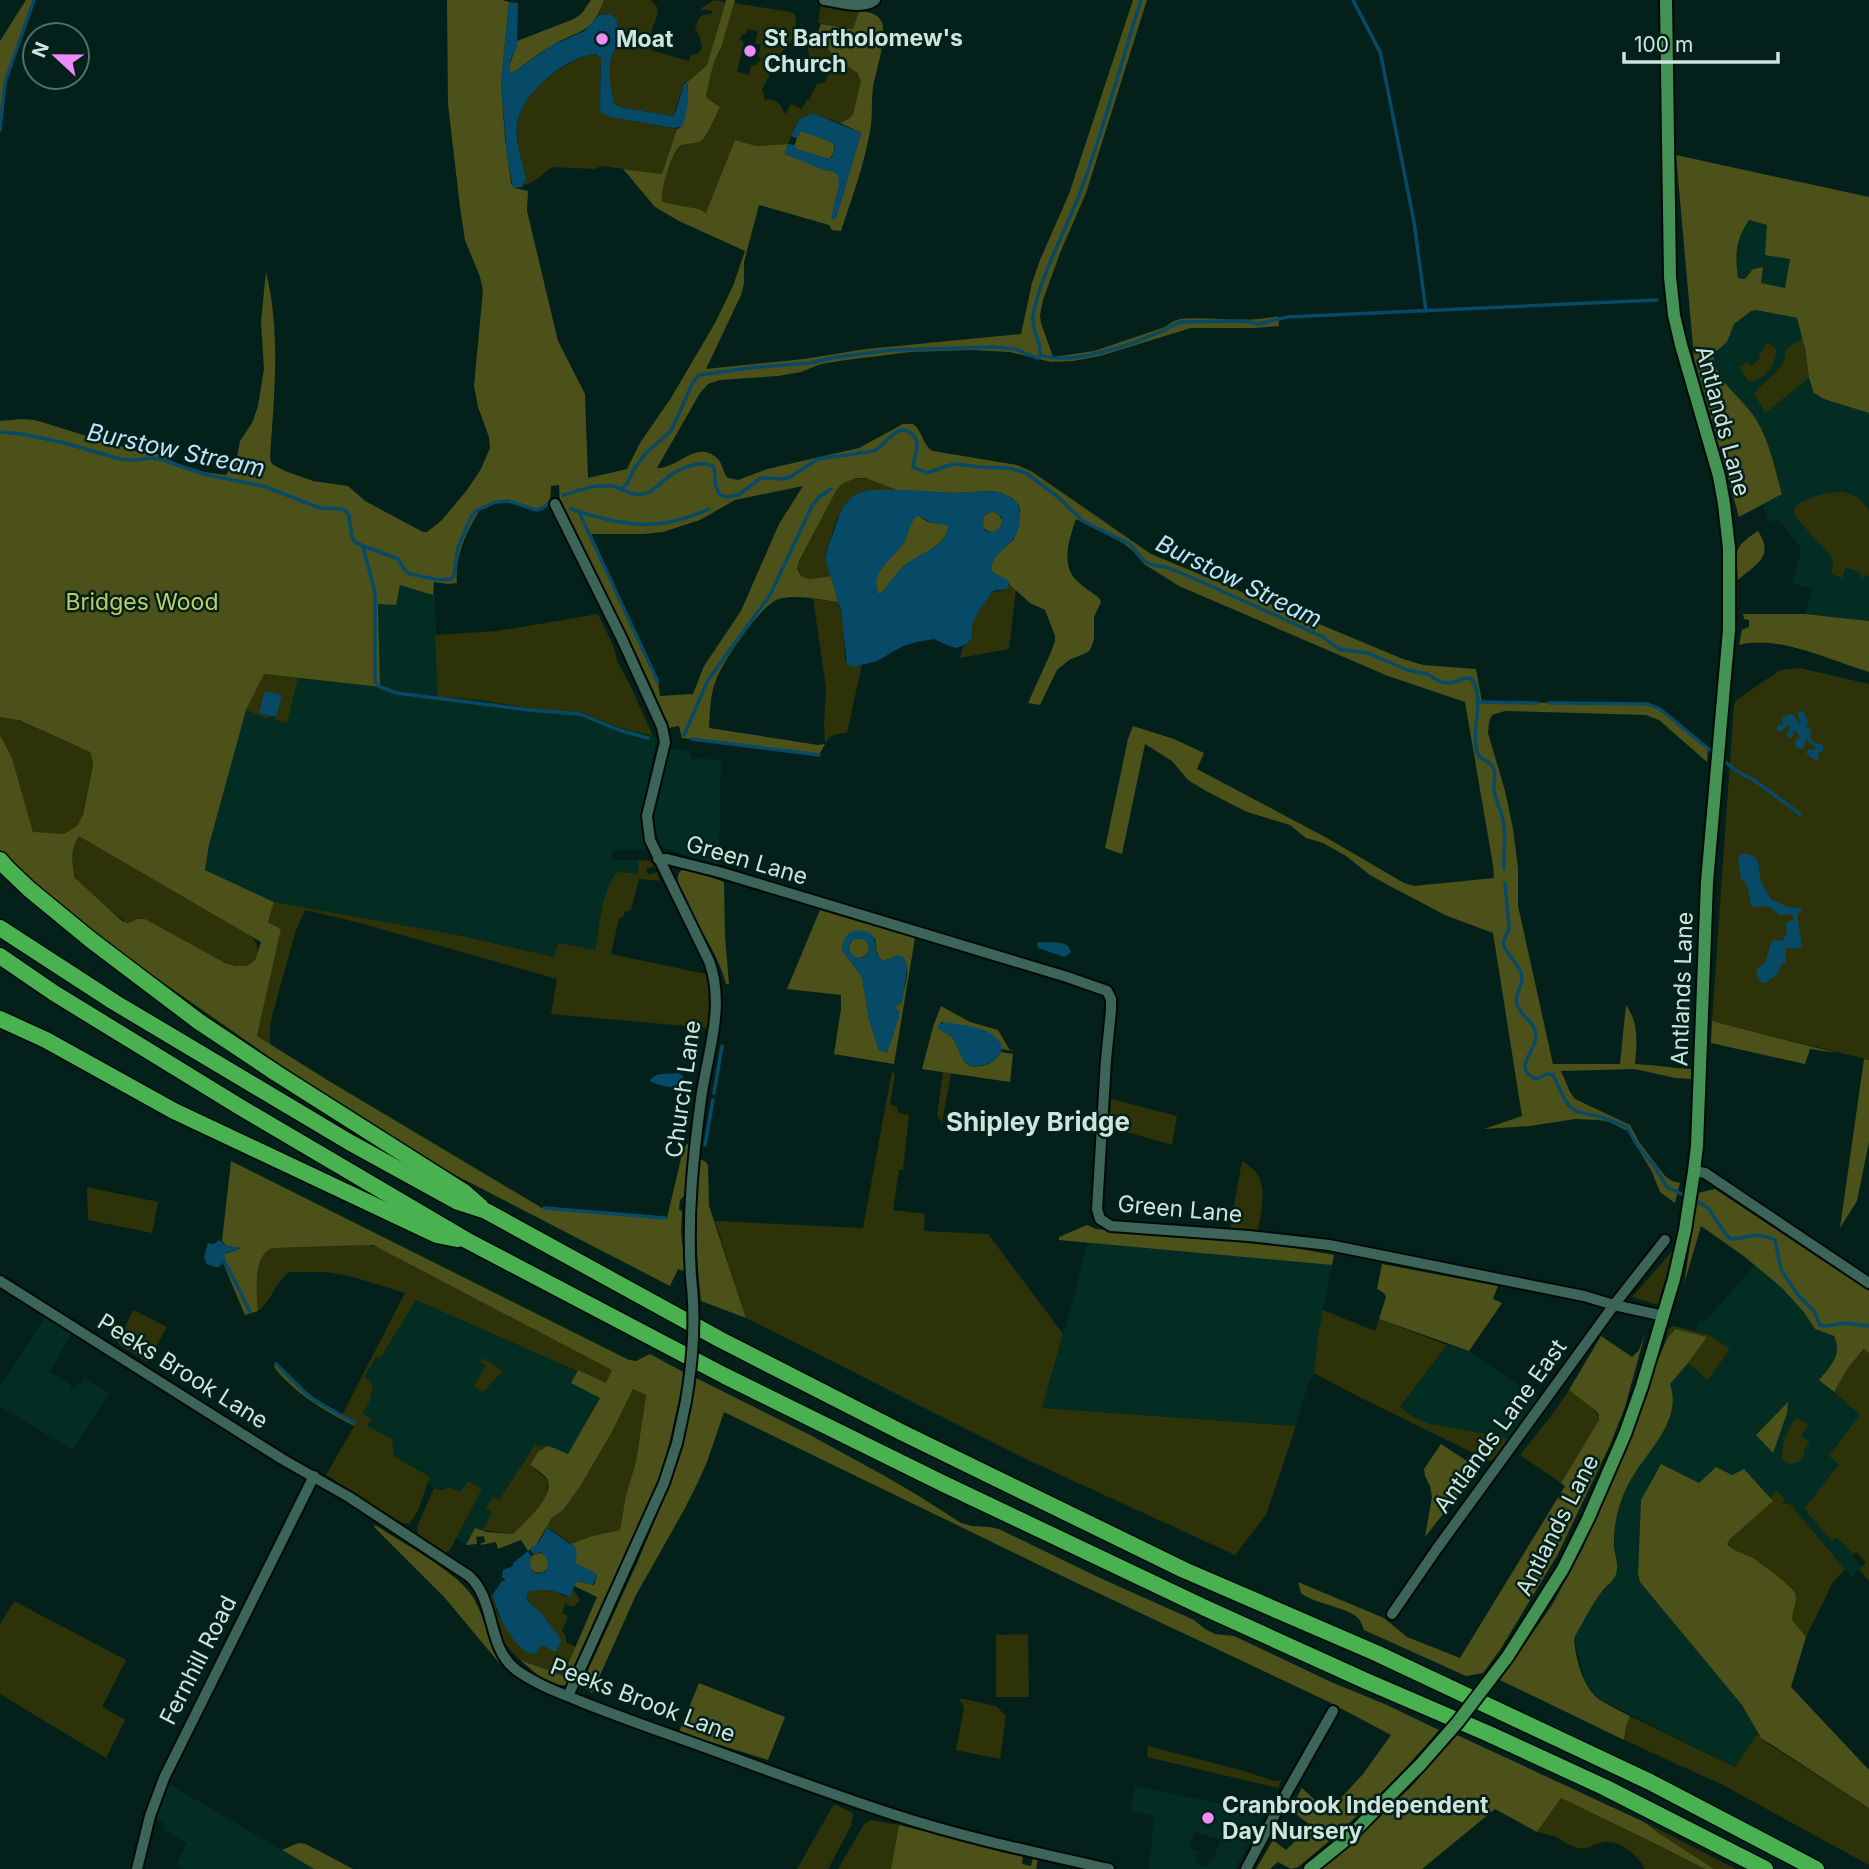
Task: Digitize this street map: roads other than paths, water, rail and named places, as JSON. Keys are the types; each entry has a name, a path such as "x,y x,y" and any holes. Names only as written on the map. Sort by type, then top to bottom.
{"highway":[{"path":"0,860 29,889 91,940 198,1021 464,1192 486,1211"},
{"path":"0,928 114,1002 349,1142 458,1202 486,1211 721,1340 901,1432 1184,1570 1376,1653 1638,1776 1816,1869"},
{"path":"0,956 54,993 240,1107 467,1240 724,1376 1203,1607 1592,1781 1765,1869"},
{"path":"0,1019 46,1040 174,1111 437,1236 467,1240"}],"main road":[{"name":"Antlands Lane","path":"1310,1869 1347,1839 1457,1723 1508,1656 1557,1579 1588,1519 1625,1434 1664,1316 1689,1209 1697,1146 1707,882 1729,630 1729,548 1719,476 1674,315 1670,277 1666,0"}],"street":[{"path":"824,0 864,5 875,0"},
{"name":"Church Lane","path":"555,504 662,727 665,742 647,816 650,839 709,961 716,988 716,1008 691,1183 691,1277 694,1307 693,1349 686,1401 677,1443 664,1483 568,1696"},
{"name":"Green Lane","path":"658,859 719,872 1107,991 1111,999 1111,1010 1097,1204 1098,1216 1107,1224 1329,1245 1584,1296 1614,1305"},
{"path":"1694,1171 1705,1173 1869,1283"},
{"name":"Antlands Lane East","path":"1392,1614 1614,1305 1665,1240"},
{"name":"Peeks Brook Lane","path":"0,1281 271,1452 399,1529 474,1580 484,1598 495,1637 509,1664 531,1679 638,1723 893,1814 1109,1869"},
{"path":"1614,1305 1664,1316"},
{"name":"Fernhill Road","path":"137,1869 150,1816 164,1777 314,1476"},
{"path":"1246,1869 1333,1711"}],"water":[{"path":"509,2 518,3 517,47 510,61 510,72 514,72 551,46 584,31 599,15 610,14 617,20 619,34 630,41 629,45 616,48 611,60 610,82 614,103 619,107 673,116 684,84 687,83 688,105 682,127 610,117 602,113 601,58 595,54 583,57 546,79 520,113 517,125 518,146 526,180 522,187 513,188 507,155 501,83"},
{"path":"811,114 861,133 834,220 831,218 839,185 838,175 829,169 826,171 785,154 788,144 825,158 832,157 835,147 833,143 801,131 797,138 791,136 799,120"},
{"path":"993,491 1017,502 1019,528 992,564 992,572 1008,580 1009,587 992,592 975,619 972,638 967,644 957,648 934,639 903,646 877,661 853,667 847,664 841,611 826,557 841,511 849,499 862,492","holes":["994,512 1002,517 1002,523 997,531 988,532 984,529 983,519 986,513","918,515 932,523 948,525 948,532 939,544 905,565 879,595 876,587 879,573 899,550"]},
{"path":"265,691 282,695 276,717 259,713"},
{"path":"1799,711 1804,712 1808,722 1806,729 1811,729 1810,739 1824,748 1822,752 1818,752 1817,760 1806,753 1808,749 1816,748 1806,739 1804,747 1796,747 1795,742 1800,737 1796,731 1793,731 1791,738 1787,737 1789,724 1780,732 1776,729 1778,724 1783,725 1782,718 1790,714 1794,715 1801,725"},
{"path":"1742,853 1756,858 1760,878 1770,899 1802,910 1797,915 1802,946 1796,949 1786,947 1786,962 1781,965 1777,975 1765,983 1757,977 1757,969 1765,963 1772,940 1784,939 1787,930 1785,924 1794,919 1792,914 1780,915 1766,906 1751,906 1747,884 1741,879 1738,858"},
{"path":"857,930 873,936 881,959 884,961 898,955 904,957 907,967 903,999 895,1007 899,1016 886,1052 880,1051 877,1045 869,1019 862,977 842,950 846,937","holes":["858,938 869,945 868,954 863,958 855,957 849,951 850,942"]},
{"path":"1039,942 1063,943 1071,952 1065,957 1038,948"},
{"path":"944,1022 989,1032 999,1042 1000,1054 984,1065 969,1066 953,1038 938,1028 938,1025"},
{"path":"678,1073 685,1081 680,1087 650,1081 659,1075"},
{"path":"219,1240 227,1246 241,1248 226,1253 221,1266 216,1267 207,1264 204,1257 208,1243 214,1244"},
{"path":"547,1528 576,1548 575,1563 595,1573 597,1577 592,1585 576,1582 570,1597 552,1591 528,1592 526,1600 541,1613 561,1643 555,1652 542,1645 535,1654 528,1652 514,1640 502,1621 493,1594 502,1581 505,1581 502,1578 503,1570 513,1566 513,1563 528,1551 532,1571 538,1574 546,1571 548,1563 545,1556 540,1552 533,1554 530,1549 539,1542"}],"waterway":[{"path":"0,130 5,82 34,0"},
{"path":"621,489 646,453 671,431 693,382 699,375 809,363 890,350 995,347 1015,349 1040,357 1033,317 1038,294 1089,167 1141,0"},
{"path":"1353,0 1380,52 1414,222 1426,311"},
{"path":"1042,355 1068,358 1102,352 1136,342 1182,322 1243,321 1259,324 1287,317 1657,300"},
{"name":"Burstow Stream","path":"563,495 605,486 642,494 652,491 681,469 702,464 714,467 716,487 720,495 738,495 761,478 790,477 818,459 874,451 901,430 912,434 917,441 913,467 927,473 957,464 1009,468 1026,473 1058,497 1083,521 1130,544 1144,561 1202,582 1323,637 1339,649 1368,653 1407,670 1427,674 1441,682 1472,679 1478,696 1476,748 1479,756 1491,764 1494,770 1495,794 1505,831 1504,869"},
{"name":"Burstow Stream","path":"0,432 61,442 120,459 160,459 203,474 263,486 320,508 342,509 349,516 352,537 356,543 398,559 410,574 440,580 451,579 454,575 458,547 471,517 477,510 496,502 509,501 536,510 550,502"},
{"path":"684,735 708,680 770,595 812,506 831,489"},
{"path":"571,509 608,520 640,524 673,522 709,509"},
{"path":"579,512 658,682"},
{"path":"363,547 375,592 375,682 380,687 397,693 580,714 619,730 648,738"},
{"path":"1478,702 1537,703"},
{"path":"1549,703 1648,704 1660,709 1710,750"},
{"path":"692,739 819,755"},
{"path":"1724,761 1800,814"},
{"name":"Burstow Stream","path":"1505,883 1509,928 1503,943 1521,972 1517,1004 1533,1026 1536,1036 1525,1070 1536,1079 1547,1074 1553,1075 1565,1100 1578,1112 1627,1127 1667,1187 1686,1196"},
{"path":"714,1093 722,1046"},
{"path":"705,1145 713,1100"},
{"name":"Burstow Stream","path":"1693,1199 1708,1208 1731,1239 1757,1235 1775,1240 1781,1270 1798,1295 1814,1311 1820,1325 1845,1323 1869,1326"},
{"path":"544,1208 665,1218"},
{"path":"223,1259 250,1312"},
{"path":"276,1364 311,1398 354,1423"}],"place":[{"name":"Moat","path":"602,39"},
{"name":"St Bartholomew's Church","path":"750,51"},
{"name":"Cranbrook Independent Day Nursery","path":"1208,1818"}],"district":[{"name":"Shipley Bridge","path":"1038,1121"}],"park label":[{"name":"Bridges Wood","path":"142,602"}]}
